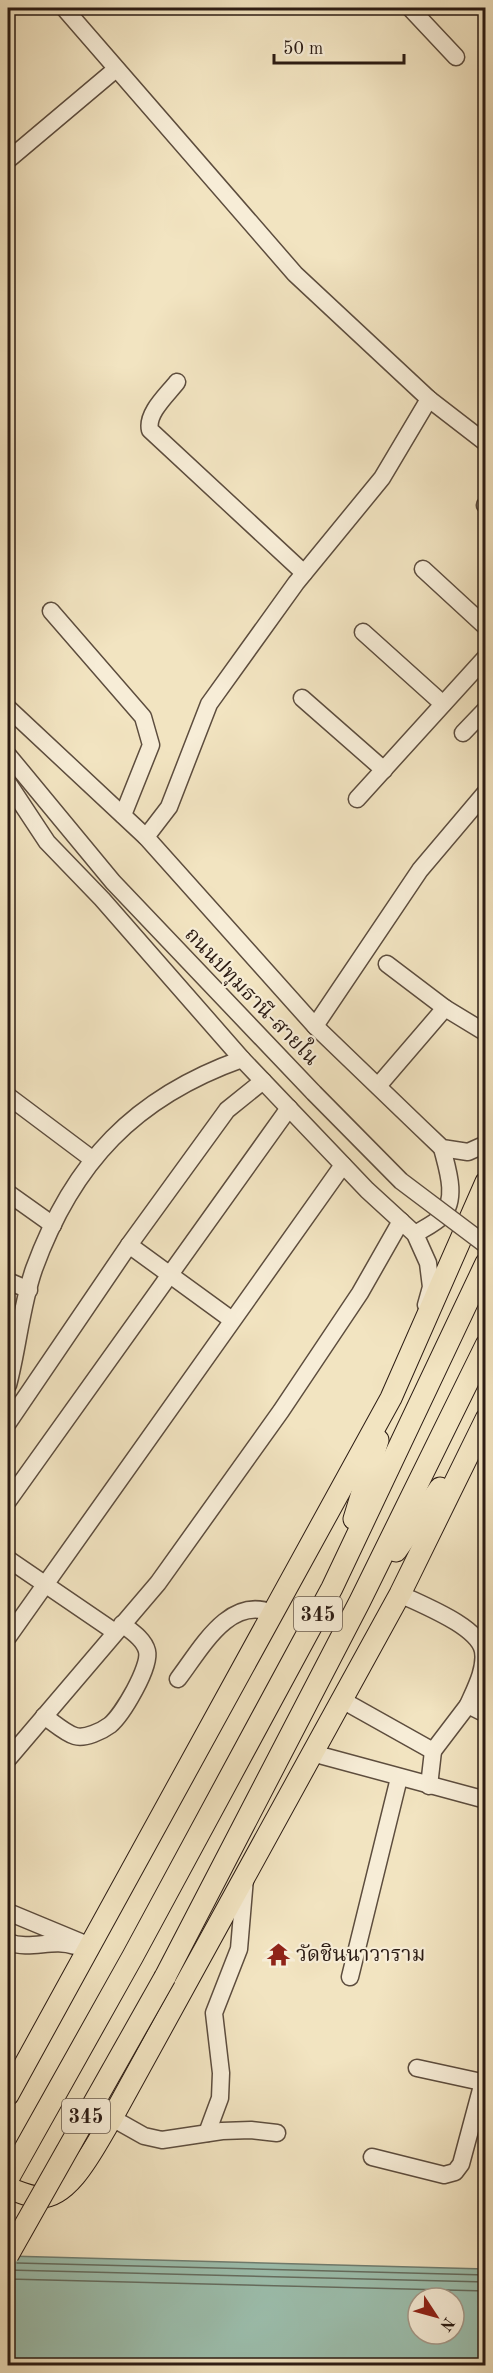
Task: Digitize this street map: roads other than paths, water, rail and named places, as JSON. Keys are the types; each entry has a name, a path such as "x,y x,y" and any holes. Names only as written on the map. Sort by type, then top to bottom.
{"main road":[{"path":"10,2085 391,1398 486,1182"},
{"name":"345","path":"8,2179 133,1956 332,1588 486,1263"},
{"name":"345","path":"8,2255 165,1977 360,1601 486,1345"},
{"path":"332,1588 391,1398"},
{"path":"8,2188 40,2197 57,2192 75,2177 112,2118 400,1594 486,1419"},
{"path":"360,1601 476,1439"}],"street":[{"path":"64,8 296,274 429,399 486,443"},
{"path":"410,8 456,57"},
{"path":"8,160 116,69"},
{"path":"177,382 148,423 150,430 304,573"},
{"path":"146,837 170,807 209,704 304,573 382,478 429,399"},
{"path":"423,569 486,627"},
{"path":"51,611 143,717 152,745 123,815"},
{"path":"363,632 443,704"},
{"path":"357,799 443,704 483,664"},
{"path":"302,698 384,770"},
{"name":"ถนนปทุมธานี-สายใน","path":"8,708 146,837 315,1026 442,1148"},
{"path":"464,733 486,710"},
{"name":"ถนนปทุมธานี-สายใน","path":"8,755 112,882 314,1093 400,1181 486,1245"},
{"path":"8,783 47,842 102,899 242,1059 343,1165 415,1234 428,1263 430,1287 419,1335"},
{"path":"315,1026 420,870 486,792"},
{"path":"387,964 446,1008 486,1033"},
{"path":"378,1086 446,1008"},
{"path":"8,1385 11,1354 33,1270 54,1225 92,1159 133,1117 168,1092 242,1059"},
{"path":"8,1424 129,1245 227,1110 263,1081"},
{"path":"8,1095 92,1159"},
{"path":"8,1501 168,1274 289,1108"},
{"path":"415,1234 442,1216 450,1201 450,1179 442,1148 468,1152 486,1144"},
{"path":"8,1637 343,1165"},
{"path":"8,1193 54,1225"},
{"path":"8,1759 158,1583 281,1411 360,1293 401,1221"},
{"path":"129,1245 232,1320"},
{"path":"8,1281 29,1290"},
{"path":"8,1559 45,1584 140,1639 148,1652 147,1663 132,1696 110,1725 88,1736 76,1736 44,1716"},
{"path":"400,1594 464,1628 475,1636 484,1651 481,1672 468,1705 433,1751 429,1786"},
{"path":"178,1679 224,1622 241,1611 257,1607 272,1613"},
{"path":"342,1700 433,1751"},
{"path":"468,1705 486,1714"},
{"path":"312,1753 486,1800"},
{"path":"350,1977 399,1778"},
{"path":"207,2133 220,2098 221,2073 214,2030 214,2013 238,1949 246,1871"},
{"path":"8,1912 88,1948"},
{"path":"8,1942 19,1947 58,1942 88,1948"},
{"path":"372,2157 444,2175 455,2172 461,2164 484,2083 417,2068"},
{"path":"112,2118 144,2136 162,2140 207,2133 251,2130 277,2133"}],"water":[{"path":"8,2256 485,2269 485,2365 8,2366"}],"place":[{"name":"วัดชินนาวาราม","path":"278,1954"}]}
